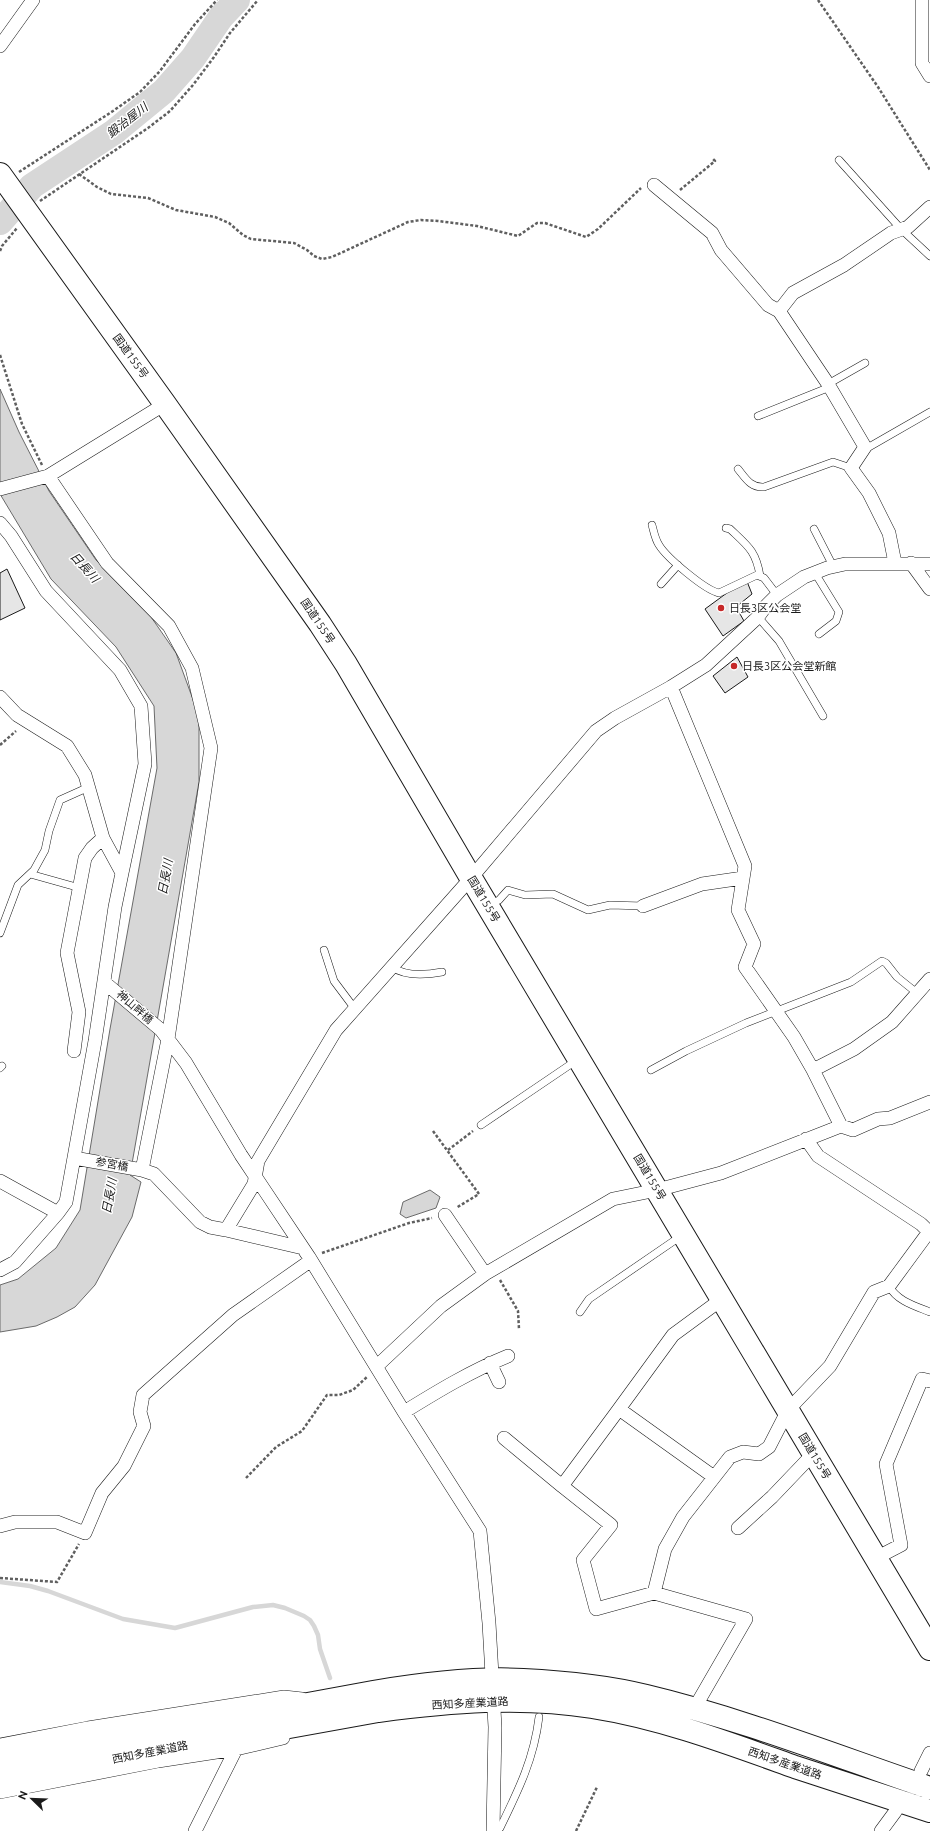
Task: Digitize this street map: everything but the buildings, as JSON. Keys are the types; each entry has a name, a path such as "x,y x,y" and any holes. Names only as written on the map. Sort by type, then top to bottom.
{"highway":[{"name":"国道155号","path":"3,177 320,624 346,664 471,878 930,1649"},
{"name":"西知多産業道路","path":"0,1779 313,1712 378,1710 432,1704 523,1680 586,1685 644,1695 926,1780"},
{"name":"西知多産業道路","path":"492,1689 557,1703 592,1707 651,1719 930,1811"},
{"name":"西知多産業道路","path":"0,1761 277,1719"}],"street":[{"path":"0,46 33,0"},
{"path":"922,0 922,63 930,76"},
{"path":"654,185 712,233 721,250 768,305 779,310 829,386 865,447 851,468 869,493 889,533 895,563"},
{"path":"779,310 793,293 844,265 890,233 908,227 930,207"},
{"path":"0,489 48,476 165,404"},
{"path":"48,476 107,563 169,626 192,668 211,748 142,1170"},
{"path":"0,523 12,536 46,591 120,670 141,706 145,764 115,907 106,983 78,1158 66,1202 15,1262 0,1270"},
{"path":"911,563 930,589"},
{"path":"226,1230 254,1184 258,1161 336,1030 471,878 596,731 615,718 671,687 706,665 758,617 777,595 804,578 832,566 845,564 930,564"},
{"path":"671,687 745,866 738,910 754,944 745,967 776,1011 813,1070 841,1126"},
{"path":"0,697 22,717 66,746 85,775 104,838 122,873"},
{"path":"74,1050 79,1012 67,953 86,858 92,848 104,838"},
{"path":"642,906 702,884 743,878"},
{"path":"813,1070 854,1049 892,1022 930,978"},
{"name":"神山畔橋","path":"106,983 165,1035 186,1063 241,1155 256,1175 307,1255 480,1531 489,1623 495,1727 493,1830"},
{"path":"377,1367 441,1306 489,1271 613,1199 657,1190 721,1173 841,1126 852,1130 878,1119 890,1118 930,1102"},
{"path":"654,1593 665,1548 683,1517 730,1457 743,1452 759,1454 769,1447 788,1410 830,1366 874,1292 889,1286 929,1233 921,1224 818,1156 806,1139"},
{"name":"参宮橋","path":"78,1158 142,1170 154,1174 200,1222 210,1227 226,1230 307,1255"},
{"path":"0,1181 58,1213"},
{"path":"444,1215 489,1271"},
{"path":"0,1526 15,1522 57,1522 85,1534 102,1493 124,1466 144,1426 140,1412 143,1395 233,1315 307,1255"},
{"path":"562,1486 673,1335 722,1299"},
{"path":"404,1412 444,1386 490,1363 508,1356"},
{"path":"490,1363 498,1382"},
{"path":"876,1558 900,1545 886,1464 922,1379 930,1381"},
{"path":"619,1408 714,1477"},
{"path":"504,1438 611,1525 583,1560 596,1609 654,1593 746,1619 694,1709"},
{"path":"738,1528 772,1497 814,1453"},
{"path":"0,1745 88,1728 284,1697 300,1698 313,1712 298,1735 236,1749 158,1761 0,1792"},
{"path":"195,1831 236,1749"},
{"path":"926,1780 930,1753"},
{"path":"881,1831 896,1812 901,1802"}],"lane":[{"path":"838,160 901,229 930,256"},
{"path":"758,416 829,386 866,363"},
{"path":"865,447 869,447 930,412"},
{"path":"738,469 756,488 764,487 833,462 851,468"},
{"path":"652,525 659,546 678,565 709,590 719,593 757,575 764,578 777,595"},
{"path":"726,528 730,529 750,548 758,562 760,576"},
{"path":"814,529 832,566"},
{"path":"661,584 678,565"},
{"path":"815,573 839,612 836,621 819,634"},
{"path":"758,617 779,641 823,716"},
{"path":"0,933 18,885 34,870 45,850 49,830 60,800 89,787"},
{"path":"30,874 80,888"},
{"path":"488,906 499,900 508,890 525,895 553,894 588,910 610,905 642,906"},
{"path":"324,950 334,981 354,1009"},
{"path":"651,1070 686,1051 746,1023 851,982 882,961 886,963 897,977 917,993"},
{"path":"392,967 396,970 415,974 442,972"},
{"path":"482,1125 579,1058"},
{"path":"580,1312 589,1299 675,1239 684,1235"},
{"path":"889,1286 893,1293 908,1303 930,1312"},
{"path":"493,1830 500,1828 529,1765 536,1740 539,1717"}],"path":[{"path":"3,177 140,92 160,71 195,24 217,0"},
{"path":"0,251 2,246 28,212 79,174 148,128 170,111 193,85 230,33 258,0"},
{"path":"818,0 878,87 930,170"},
{"path":"670,198 715,161 712,158"},
{"path":"79,174 97,188 111,194 148,198 176,210 215,217 229,223 243,235 251,239 294,243 307,250 314,256 322,259 332,257 408,222 422,220 477,226 518,236 537,223 545,223 586,238 598,229 643,186 646,184 654,185"},
{"path":"0,356 22,424 48,476"},
{"path":"0,745 17,730 22,717"},
{"path":"448,1150 482,1125"},
{"path":"307,1255 334,1250 409,1223 444,1215 479,1194 434,1131"},
{"path":"489,1271 518,1311 519,1329"},
{"path":"246,1478 276,1447 302,1431 327,1395 339,1394 353,1390 377,1367"},
{"path":"0,1578 57,1582 85,1534"},
{"path":"576,1831 597,1787"}],"water":[{"path":"39,175 47,185 34,193 17,218 0,235 0,210 26,183"},
{"name":"日長川","path":"0,389 19,432 49,491 96,560 149,614 176,653 199,716 199,782 130,1175 141,1182 132,1217 95,1285 75,1307 36,1326 0,1332 0,1285 18,1279 56,1248 80,1210 110,1029 157,768 154,706 116,647 51,579 0,494"},
{"path":"430,1190 440,1197 436,1208 406,1218 400,1214 403,1202"}],"waterway":[{"name":"鍛治屋川","path":"0,222 32,186 114,132 164,91 193,58 221,17 237,0"},
{"path":"0,1582 30,1586 48,1591 123,1619 175,1628 253,1607 273,1605 285,1608 304,1616 310,1620 314,1626 330,1678"}],"place":[{"name":"日長3区公会堂","path":"721,608"},
{"name":"日長3区公会堂新館","path":"734,666"}]}
